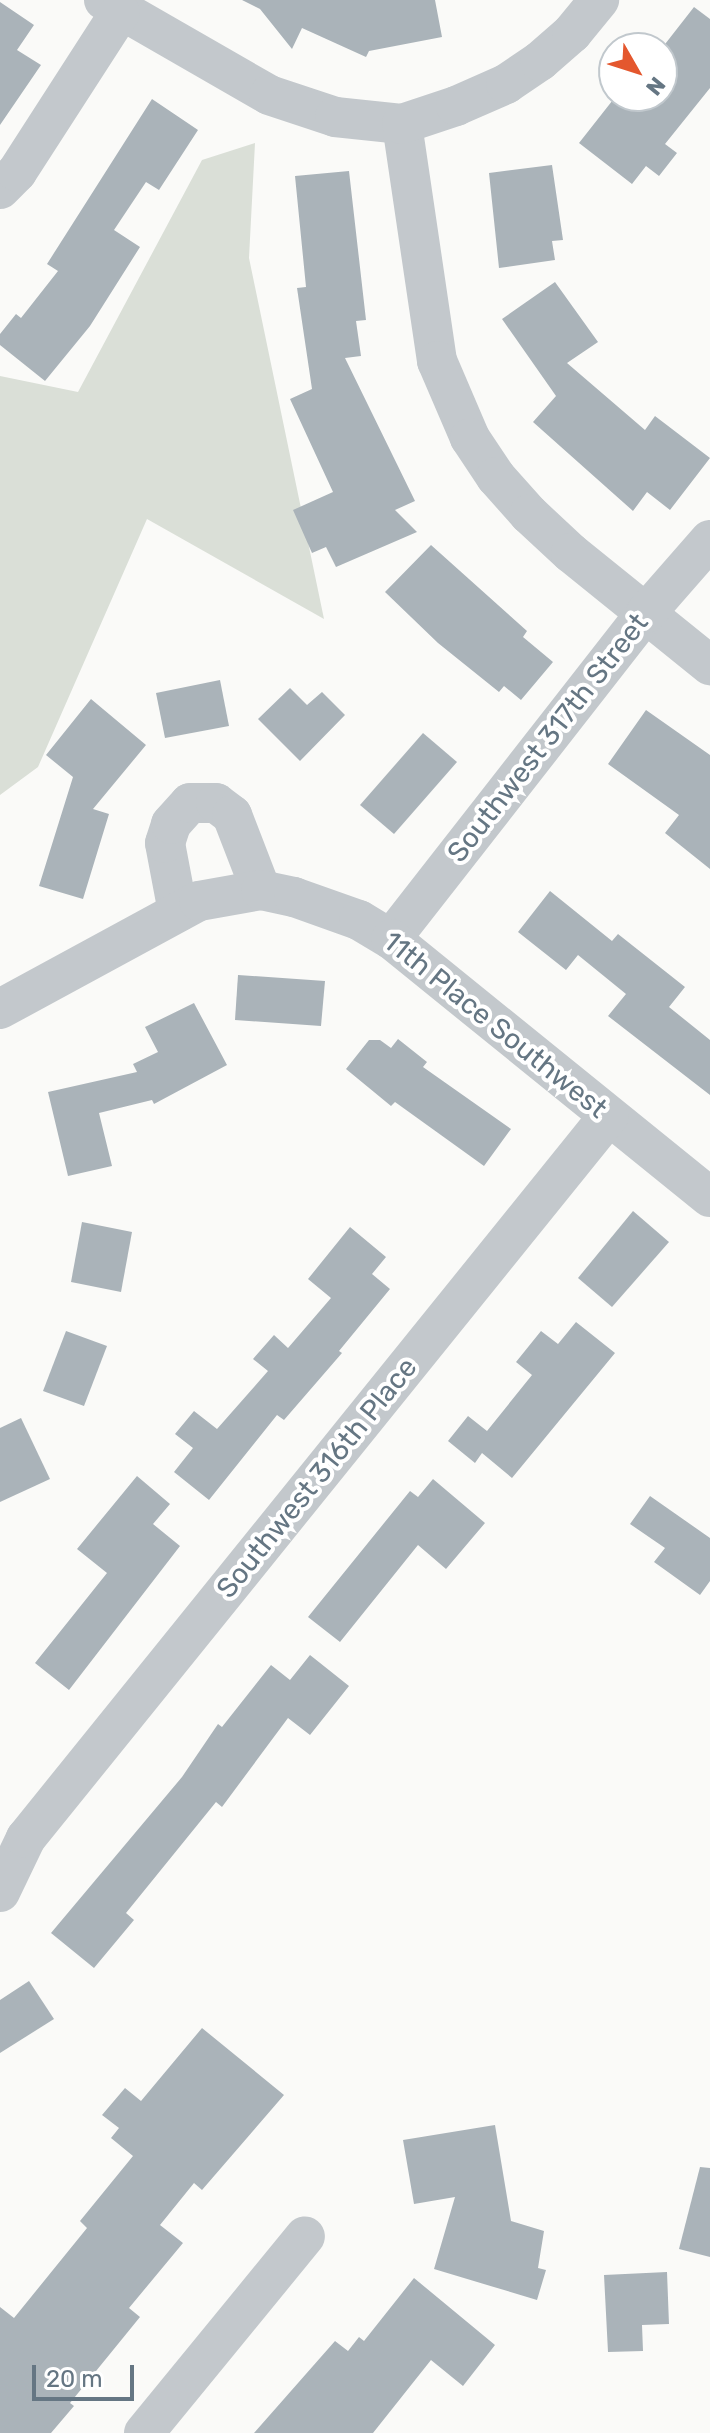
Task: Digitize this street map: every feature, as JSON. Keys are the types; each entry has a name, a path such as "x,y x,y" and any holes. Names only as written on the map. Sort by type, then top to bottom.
{"street":[{"path":"0,189 17,172 112,6 269,95 335,117 402,124 506,84 540,61 572,33 599,0"},
{"path":"402,124 437,361 470,438 496,477 529,514 710,665"},
{"name":"Southwest 317th Street","path":"391,939 646,613 710,540"},
{"path":"178,912 165,843 171,824 190,803 216,803 232,815 261,890"},
{"name":"11th Place Southwest","path":"0,1009 199,901 261,890 325,906 359,920 391,939 710,1197"},
{"name":"Southwest 316th Place","path":"0,1892 13,1847 608,1117"},
{"path":"144,2433 305,2236"}],"shaded area":[{"path":"255,143 249,258 324,619 147,519 38,767 0,795 0,376 78,392 202,160"}],"building":[{"path":"242,0 435,0 442,37 369,51 366,57 302,28 292,49 260,9"},
{"path":"0,2 34,25 17,50 41,65 0,125"},
{"path":"694,7 710,19 710,88 665,144 677,153 659,176 646,166 632,184 579,143 603,112 678,112 678,32 674,32"},
{"path":"152,99 198,130 159,190 146,182 114,230 140,247 90,326 45,381 0,345 0,334 16,314 21,318 58,271 47,264"},
{"path":"552,165 563,240 552,241 555,260 499,268 489,173"},
{"path":"349,171 366,320 356,321 361,356 345,358 415,501 395,510 417,532 336,567 326,547 312,553 293,510 333,492 290,399 312,389 297,288 306,287 295,176"},
{"path":"555,282 598,342 567,363 645,430 655,416 710,458 670,510 647,492 633,511 533,422 556,396 502,319"},
{"path":"431,545 527,631 523,637 553,662 521,700 504,686 499,692 438,643 385,592"},
{"path":"220,680 229,726 165,738 156,693"},
{"path":"290,688 307,705 322,692 345,715 300,761 258,719"},
{"path":"91,699 146,745 93,809 109,814 83,899 39,886 73,777 46,755"},
{"path":"646,710 710,755 710,869 665,833 679,815 608,764"},
{"path":"423,733 457,762 394,834 360,805"},
{"path":"550,891 612,941 618,934 685,987 669,1007 710,1040 710,1095 608,1016 626,994 578,955 566,970 518,932"},
{"path":"238,975 325,981 321,1026 235,1020"},
{"path":"194,1003 227,1065 154,1104 152,1100 99,1113 112,1166 68,1176 48,1092 137,1072 133,1064 158,1052 145,1027"},
{"path":"398,1039 427,1062 423,1067 511,1129 484,1166 395,1102 391,1106 346,1069 369,1040 380,1040 391,1048"},
{"path":"633,1211 669,1242 612,1307 578,1278"},
{"path":"82,1222 132,1232 121,1292 71,1282"},
{"path":"350,1227 386,1257 372,1274 390,1289 339,1351 342,1353 284,1420 277,1415 209,1500 174,1472 193,1448 175,1434 194,1411 217,1429 268,1371 253,1359 274,1335 288,1348 331,1298 308,1279"},
{"path":"576,1322 615,1353 512,1478 482,1453 475,1463 448,1441 468,1416 487,1431 532,1375 516,1362 541,1331 558,1344"},
{"path":"66,1331 107,1346 84,1406 43,1391"},
{"path":"21,1418 50,1479 0,1502 0,1428"},
{"path":"137,1476 170,1504 153,1524 180,1546 69,1690 35,1663 107,1573 77,1549"},
{"path":"433,1479 485,1523 446,1569 418,1545 340,1642 308,1617 410,1491 418,1497"},
{"path":"650,1496 710,1538 710,1581 700,1595 654,1562 665,1548 630,1524"},
{"path":"310,1655 349,1686 310,1735 288,1718 222,1807 216,1802 126,1913 134,1920 94,1968 51,1933 182,1777 218,1724 222,1727 271,1665 290,1680"},
{"path":"29,1981 54,2019 0,2053 0,2000"},
{"path":"202,2028 284,2095 202,2190 194,2183 160,2225 183,2243 129,2308 140,2317 70,2403 74,2406 51,2433 0,2433 0,2307 14,2318 87,2228 80,2221 133,2156 111,2138 119,2128 102,2115 125,2088 141,2101"},
{"path":"495,2125 511,2221 544,2231 538,2268 546,2270 537,2300 434,2269 455,2197 414,2204 403,2140"},
{"path":"700,2167 710,2168 710,2257 679,2249"},
{"path":"667,2272 669,2324 642,2325 643,2351 608,2352 604,2275"},
{"path":"414,2278 495,2345 463,2386 431,2360 373,2433 254,2433 335,2341 348,2351 359,2337 364,2341"}]}
